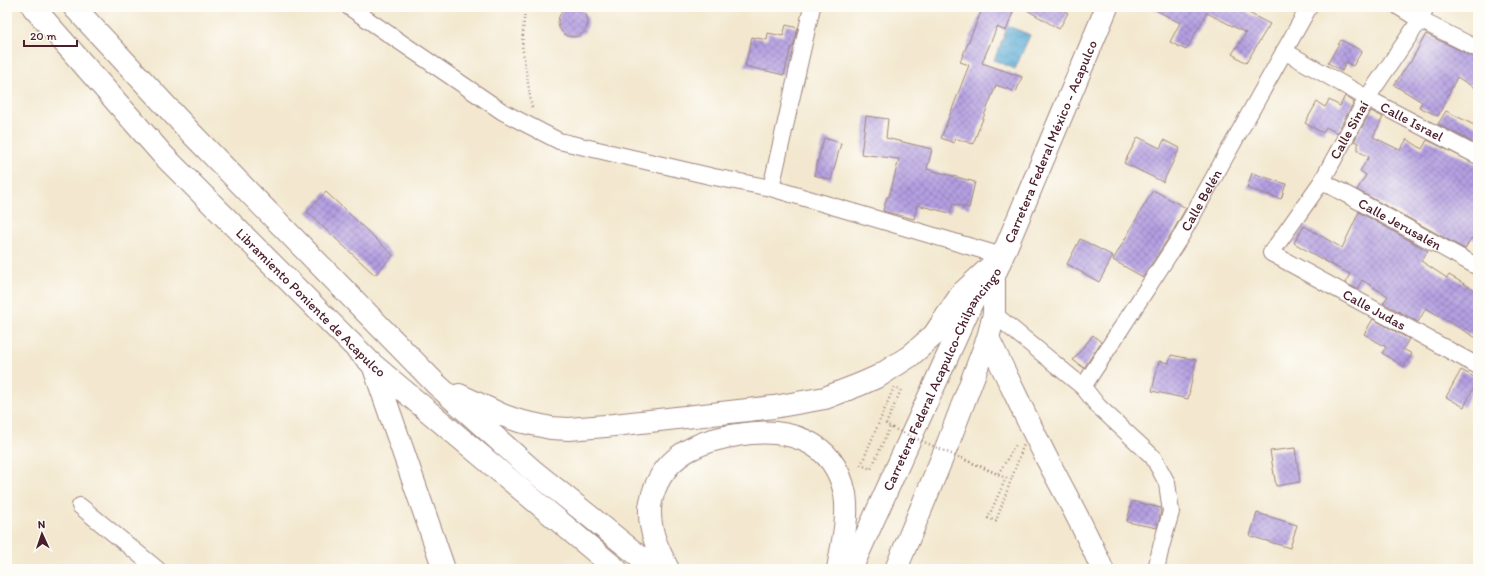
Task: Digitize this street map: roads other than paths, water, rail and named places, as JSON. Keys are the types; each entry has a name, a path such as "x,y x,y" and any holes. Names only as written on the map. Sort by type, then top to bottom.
{"main road":[{"name":"Libramiento Poniente de Acapulco","path":"33,7 163,155 372,364 616,569"},
{"path":"74,7 193,135 436,384 531,469 655,569"},
{"name":"Carretera Federal México - Acapulco","path":"994,276 1107,7"},
{"path":"436,384 518,421 545,427 569,429 804,402 825,398 861,384 892,368 910,356 934,335 962,293 1002,256"},
{"name":"Carretera Federal Acapulco-Chilpancingo","path":"896,569 945,451 988,338 994,314 994,276"},
{"name":"Carretera Federal Acapulco-Chilpancingo","path":"851,569 972,302 994,276"},
{"path":"988,338 1011,384 1027,421 1082,523 1102,569"},
{"path":"372,364 444,569"},
{"path":"668,569 658,551 652,534 650,507 658,481 666,468 686,451 711,440 751,432 771,432 793,435 816,447 826,455 837,472 845,493 847,508 846,524 838,569"}],"street":[{"path":"348,7 504,112 559,141 714,177 771,188 1002,256"},
{"path":"771,188 812,7"},
{"name":"Calle Belén","path":"1082,387 1181,236 1309,7"},
{"path":"1399,7 1423,13 1478,49"},
{"name":"Calle Sinaí","path":"1271,252 1322,180 1367,98 1423,13"},
{"name":"Calle Israel","path":"1284,51 1367,98 1478,156"},
{"name":"Calle Jerusalén","path":"1322,180 1478,267"},
{"name":"Calle Judas","path":"1271,252 1478,366"},
{"path":"994,314 1082,387 1098,406 1153,457 1167,483 1171,512 1157,565 1158,569"},
{"path":"80,506 157,569"}],"water":[{"path":"1008,26 1030,35 1015,69 994,60"}]}
